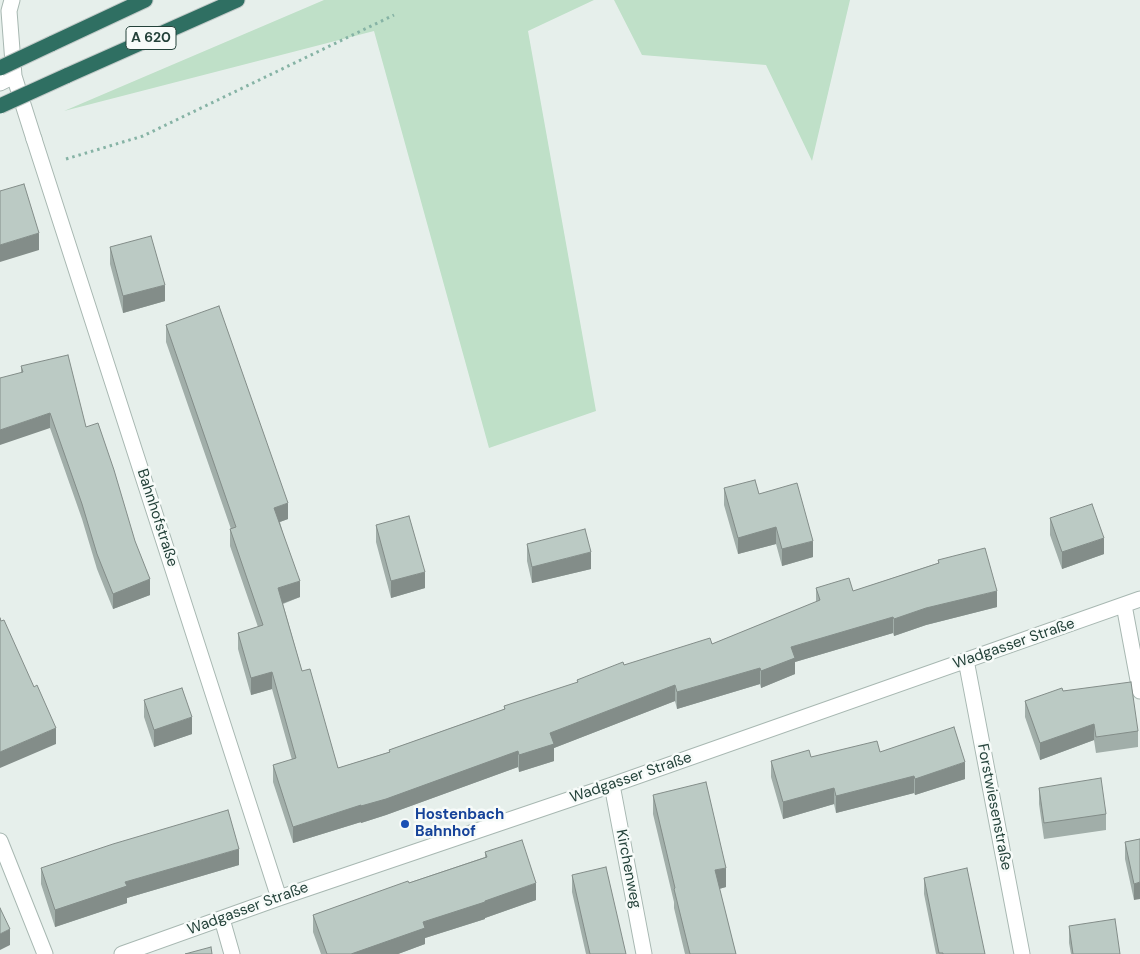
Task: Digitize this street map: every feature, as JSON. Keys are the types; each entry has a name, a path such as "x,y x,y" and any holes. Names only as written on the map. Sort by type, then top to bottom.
{"highway":[{"name":"A 620","path":"0,68 145,0"},
{"name":"A 620","path":"0,106 237,0"}],"street":[{"name":"Bahnhofstraße","path":"12,0 9,11 14,76 279,898"},
{"path":"0,83 14,76"},
{"name":"Wadgasser Straße","path":"122,954 1140,599"},
{"path":"1124,605 1140,691"},
{"name":"Forstwiesenstraße","path":"966,660 1022,954"},
{"name":"Kirchenweg","path":"612,784 644,954"},
{"path":"0,841 45,954"},
{"path":"222,919 232,954"}],"path":[{"path":"43,165 143,136 394,15"}],"green space":[{"path":"324,0 594,0 528,31 596,411 489,448 374,31 64,111"},
{"path":"614,0 850,0 812,161 766,65 642,55"}],"building":[{"path":"24,184 39,233 0,245 0,191"},
{"path":"151,236 165,285 123,296 110,247"},
{"path":"219,306 288,503 274,508 300,581 278,588 302,671 310,669 338,768 390,752 389,750 505,709 504,706 578,682 577,680 623,662 624,665 710,638 712,644 820,600 816,588 849,578 853,591 939,563 938,560 985,548 997,591 926,608 894,619 893,617 791,647 795,658 761,671 760,668 677,692 675,685 550,733 554,744 519,755 518,751 386,799 293,827 273,765 296,758 272,672 251,678 238,633 263,625 230,529 236,527 166,325"},
{"path":"68,355 86,427 98,423 135,541 150,579 113,594 97,554 82,504 50,413 0,430 0,378 23,372 21,366"},
{"path":"755,480 759,494 797,483 813,541 782,549 776,527 738,538 724,488"},
{"path":"1092,504 1104,538 1062,552 1050,518"},
{"path":"409,516 425,572 391,581 376,525"},
{"path":"585,529 591,552 532,567 527,544"},
{"path":"0,618 1,621 4,620 34,687 37,685 56,728 0,752"},
{"path":"1131,682 1138,731 1096,737 1094,724 1040,743 1025,701 1062,688 1063,691"},
{"path":"182,688 192,717 154,730 144,700"},
{"path":"954,727 965,762 915,779 914,776 836,796 834,788 783,802 771,761 809,750 811,757 877,741 880,752"},
{"path":"1101,778 1106,814 1044,823 1039,788"},
{"path":"706,782 726,868 715,870 736,954 690,954 653,795"},
{"path":"228,810 239,849 125,882 127,886 55,910 41,868 113,844"},
{"path":"1140,839 1140,882 1134,884 1125,842"},
{"path":"522,840 536,883 423,922 425,928 351,954 327,954 313,915 408,881 409,883 487,857 485,852"},
{"path":"606,867 626,954 590,954 572,875"},
{"path":"967,868 985,954 939,953 924,878"},
{"path":"0,908 10,929 0,934"},
{"path":"1115,919 1120,954 1073,954 1069,926"},
{"path":"211,947 212,954 185,954"}],"place":[{"name":"Hostenbach Bahnhof","path":"405,824"}]}
